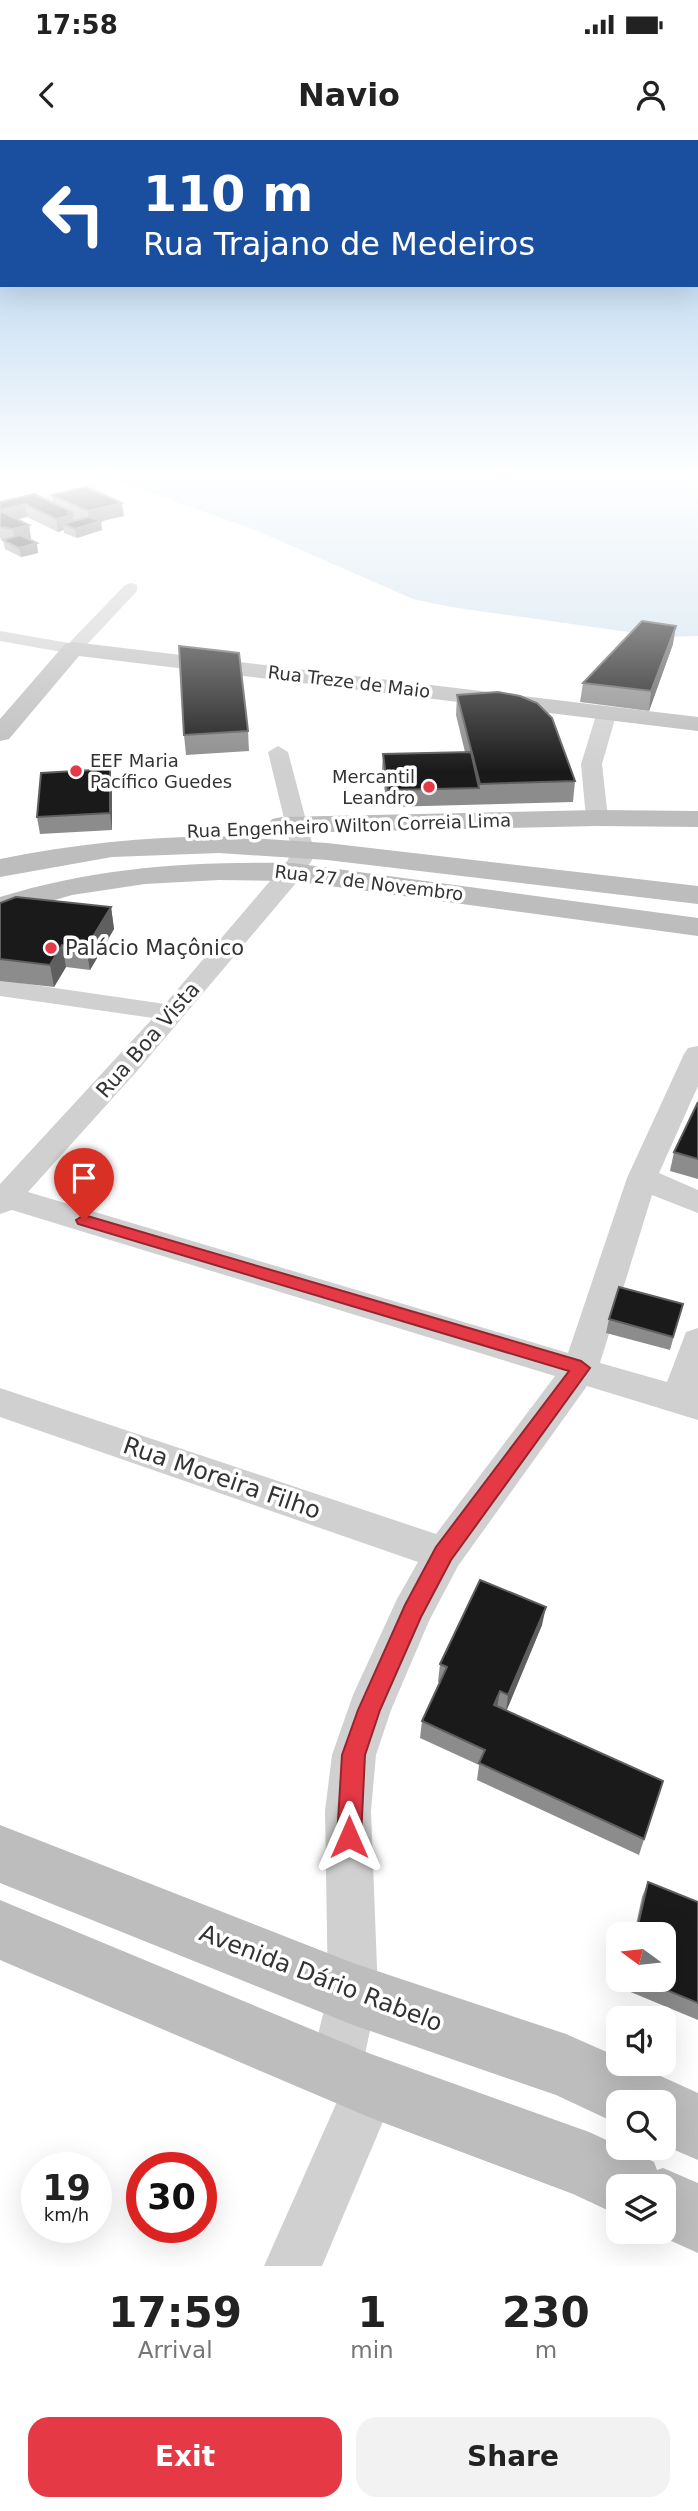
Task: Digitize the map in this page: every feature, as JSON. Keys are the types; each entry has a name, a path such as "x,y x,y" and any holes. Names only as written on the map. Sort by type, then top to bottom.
{"main road":[{"name":"Rua Treze de Maio","path":"67,656 607,712 698,724"},
{"path":"0,734 67,656"},
{"name":"Rua Engenheiro Wilton Correia Lima","path":"0,841 296,848 597,818 698,819"},
{"path":"0,868 86,850 138,844 251,843 296,848"},
{"name":"Rua 27 de Novembro","path":"0,907 113,878 207,871 296,848 698,895"},
{"name":"Rua 27 de Novembro","path":"296,848 696,927"},
{"name":"Avenida Dário Rabelo","path":"0,1854 352,1994 566,2066 617,2090"},
{"path":"0,1930 353,2079 606,2174"},
{"path":"676,2117 698,2127"},
{"path":"676,2208 698,2219"}],"street":[{"path":"24,659 67,656 131,588"},
{"name":"Rua Treze de Maio","path":"0,636 67,656"},
{"path":"597,818 589,782 590,760 607,712"},
{"path":"278,752 296,848"},
{"name":"Rua Boa Vista","path":"2,1198 172,1013 296,848"},
{"path":"0,988 172,1013"},
{"path":"293,2266 353,2079 348,1811 354,1755 369,1710 412,1612 444,1554 581,1368 642,1178 698,1054"},
{"path":"642,1178 698,1202"},
{"path":"2,1198 689,1402 698,1341"},
{"name":"Rua Moreira Filho","path":"0,1402 444,1554"}],"water":[{"path":"354,573 698,573 698,636 664,637 451,607 413,599"}],"building":[{"path":"642,621 676,626 651,691 583,683"},
{"path":"179,646 239,653 248,731 184,735"},
{"path":"498,692 520,696 537,703 552,718 575,781 480,784 457,695"},
{"path":"471,752 479,788 388,790 383,754"},
{"path":"110,769 110,813 37,817 41,773"},
{"path":"16,897 111,907 86,948 62,945 50,965 0,959 0,903"},
{"path":"698,1102 698,1159 674,1152"},
{"path":"619,1287 683,1304 673,1337 609,1319"},
{"path":"480,1580 546,1607 508,1695 500,1691 494,1705 663,1781 644,1839 479,1763 485,1750 422,1721 447,1667 440,1664"},
{"path":"648,1882 698,1902 698,2003 671,1992 676,1992 676,1922 639,1922"}],"place":[{"name":"EEF Maria Pacífico Guedes","path":"76,771"},
{"name":"Mercantil Leandro","path":"429,787"},
{"name":"Palácio Maçônico","path":"51,948"}],"route":[{"path":"84,1220 581,1368 444,1554 412,1612 369,1710 354,1755 348,1811 349,1837"}]}
